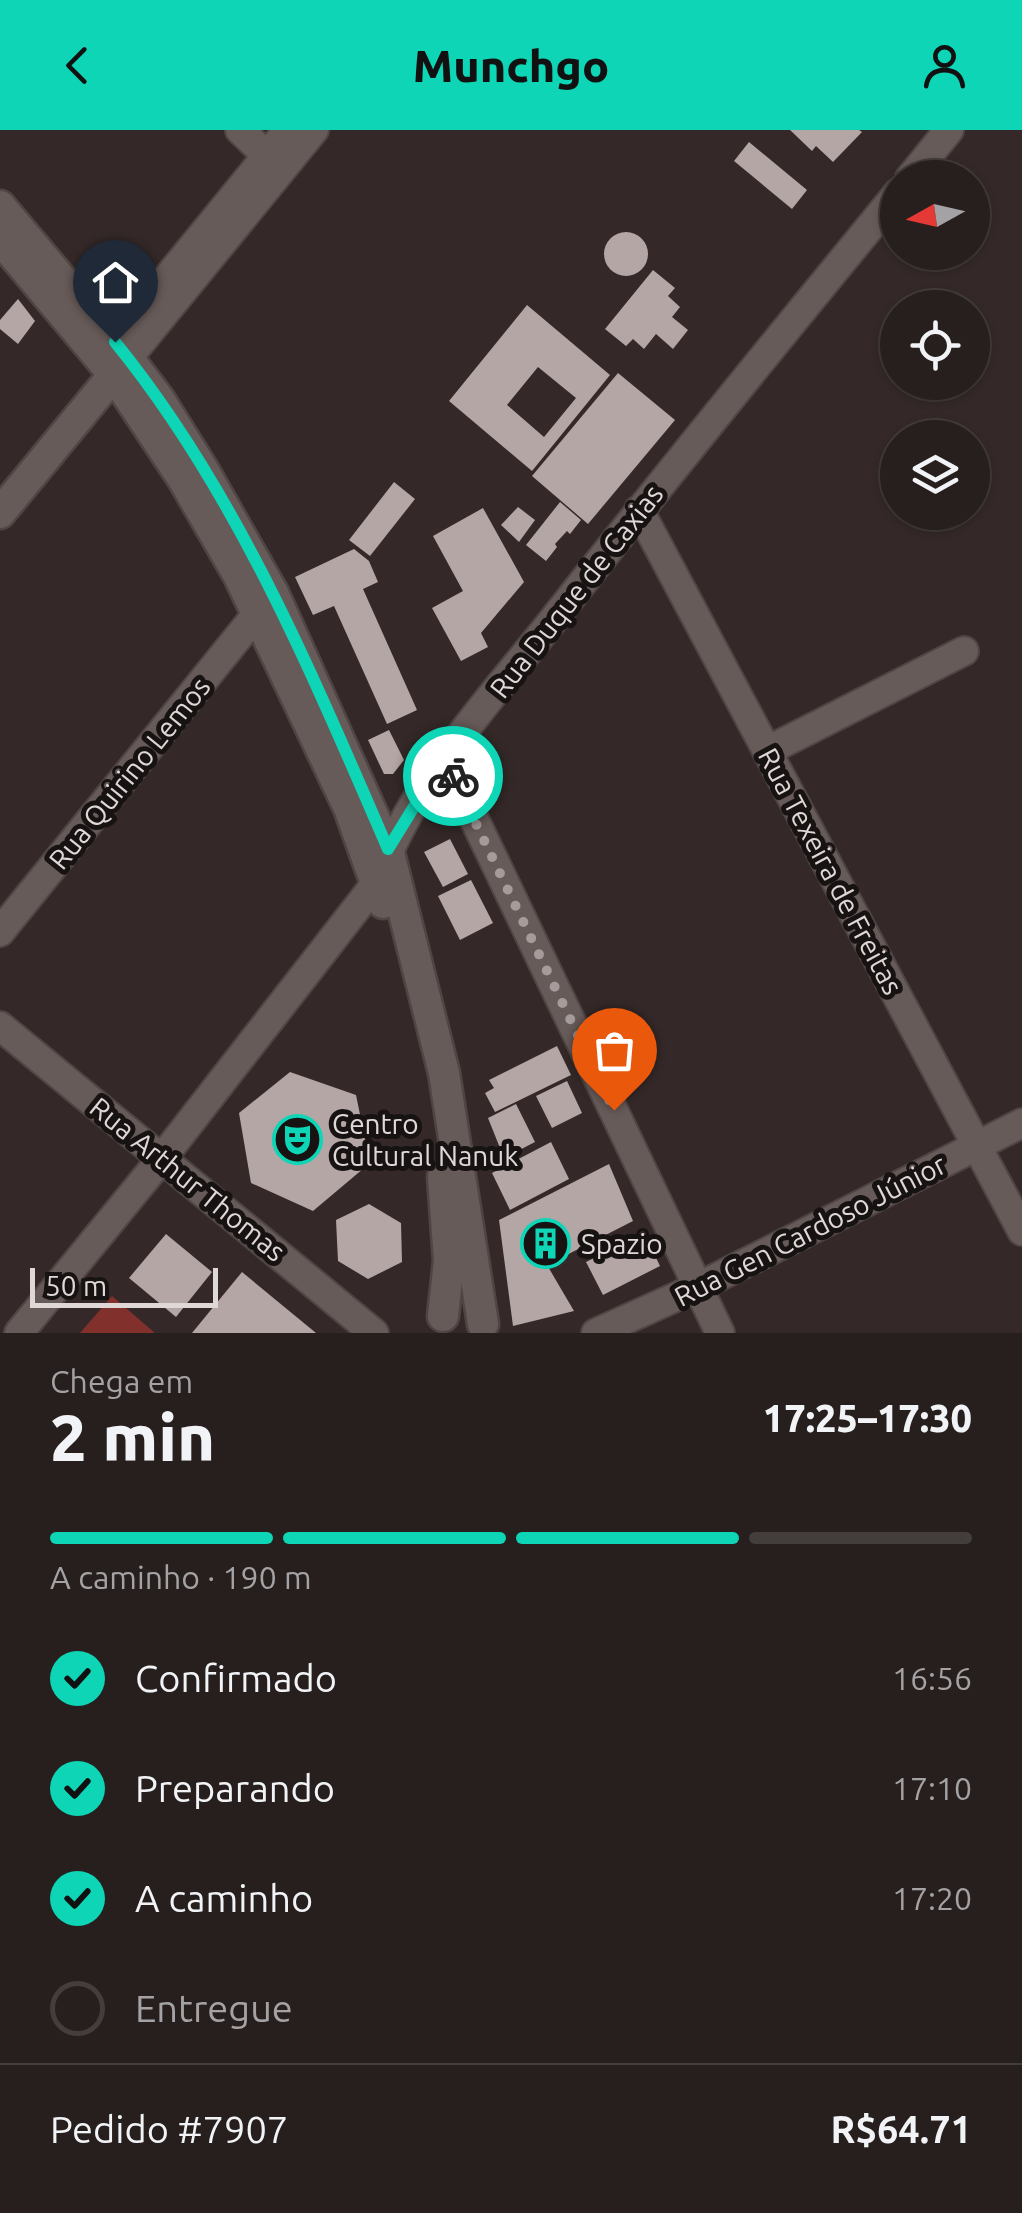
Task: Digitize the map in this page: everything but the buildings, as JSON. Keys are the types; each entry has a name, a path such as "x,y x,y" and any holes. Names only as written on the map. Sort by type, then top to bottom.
{"main road":[{"path":"0,206 115,358 183,479 266,604 388,849 486,1328"},
{"path":"0,239 115,358"},
{"path":"0,484 115,358"},
{"path":"0,514 115,358"},
{"path":"266,604 377,882 434,1075 448,1225 434,1324"},
{"path":"434,1324 457,1313 471,1316 486,1328"}],"street":[{"path":"240,130 274,164"},
{"path":"274,164 288,130"},
{"path":"115,358 274,164 314,130"},
{"path":"925,160 949,130"},
{"name":"Rua Duque de Caxias","path":"19,1333 377,882 388,849 444,758 880,215"},
{"name":"Rua Texeira de Freitas","path":"640,510 1022,1231"},
{"name":"Rua Quirino Lemos","path":"0,932 266,604"},
{"path":"767,751 964,651"},
{"path":"444,758 720,1333"},
{"name":"Rua Arthur Thomas","path":"0,1026 374,1333"},
{"name":"Rua Gen Cardoso Júnior","path":"596,1333 698,1287 1022,1123"}],"shaded area":[{"path":"112,1296 155,1333 80,1333"}],"way so far":[{"path":"453,776 614,1110"}],"place":[{"name":"Centro Cultural Nanuk","path":"297,1139"},
{"name":"Spazio","path":"546,1243"}],"route":[{"path":"115,342 159,399 273,593 388,849 444,758 453,776"}]}
